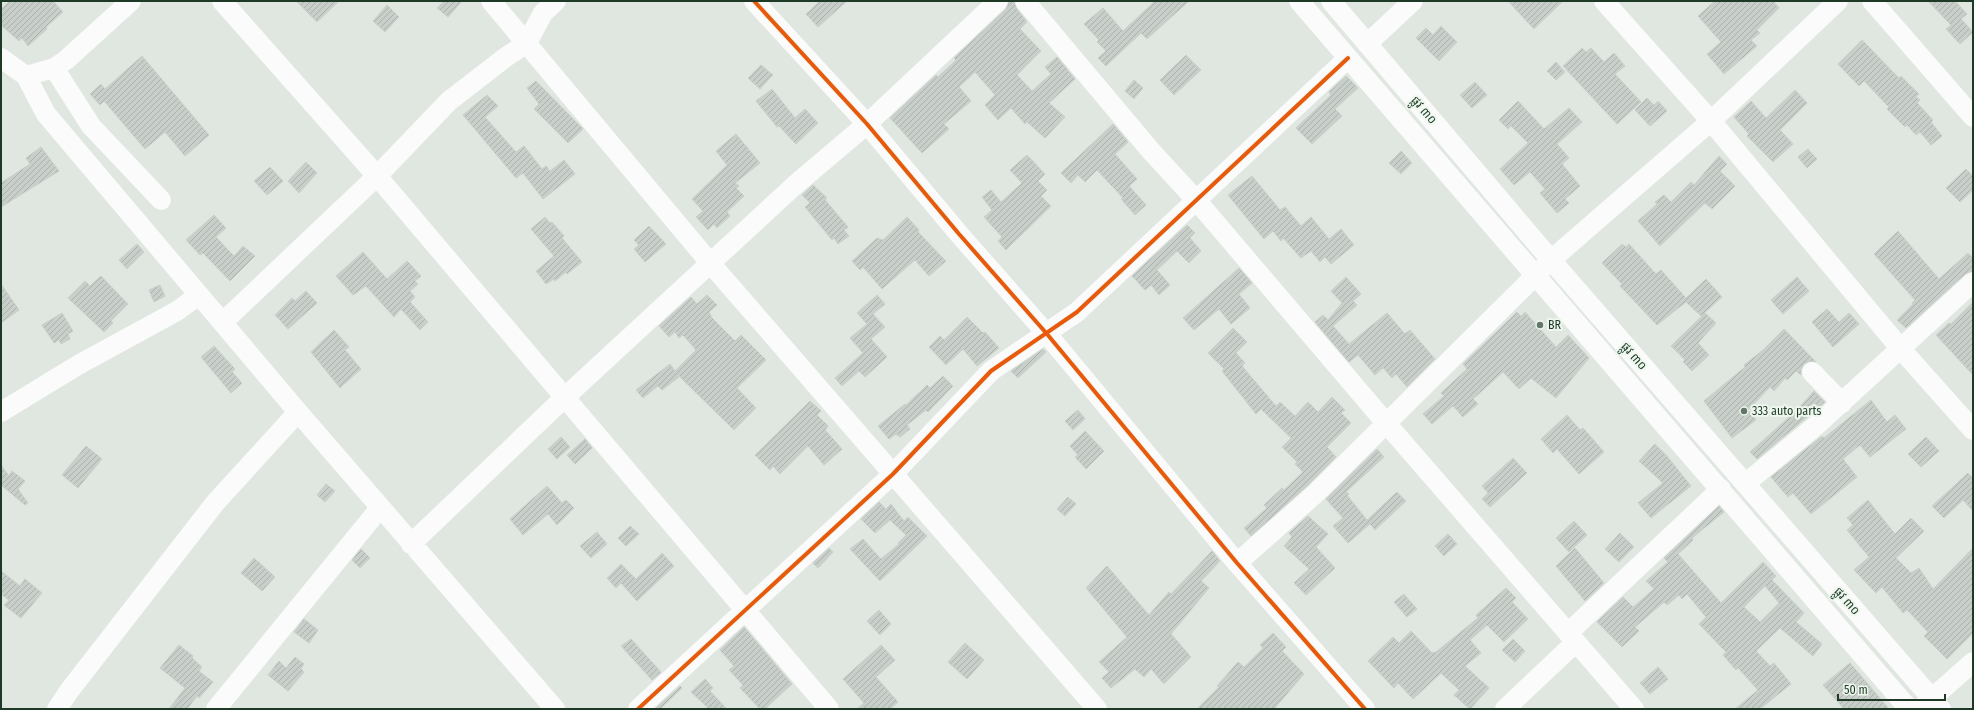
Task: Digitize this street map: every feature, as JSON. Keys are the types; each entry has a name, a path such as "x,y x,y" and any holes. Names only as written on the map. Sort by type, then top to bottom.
{"street":[{"path":"26,76 54,68 66,60 131,1"},
{"path":"222,1 377,176 829,709"},
{"path":"491,1 711,264 892,474 1085,705"},
{"path":"223,322 377,176 450,101 506,57 527,43 543,13 556,1"},
{"path":"754,1 867,124 959,234 1047,334 1237,562 1364,709"},
{"path":"411,544 564,398 795,185 867,124 998,1"},
{"path":"1025,1 1151,151 1197,201 1386,423 1634,709"},
{"name":"ផ្លូវ ៣០","path":"1299,1 1909,709"},
{"name":"ផ្លូវ ៣០","path":"1331,1 1551,260 1746,483 1931,706"},
{"path":"1367,44 1413,1"},
{"path":"1604,1 1711,121 1900,348 1973,430"},
{"path":"1237,562 1315,494 1551,260 1711,121 1838,1"},
{"path":"1872,1 1973,118"},
{"path":"1,58 26,76 46,114 380,508 555,709"},
{"path":"638,709 892,474 991,371 1077,312 1348,58"},
{"path":"54,68 92,126 161,200"},
{"path":"1746,483 1842,403 1973,282"},
{"path":"1,412 78,366 177,311 199,295"},
{"path":"1812,372 1842,403"},
{"path":"57,709 215,503 298,412"},
{"path":"1505,709 1572,638 1721,489"},
{"path":"216,709 380,508"},
{"path":"1931,706 1973,662"}],"building":[{"path":"10,1 53,1 63,12 28,46 22,38 19,41 1,25 1,9"},
{"path":"296,1 339,1 317,22"},
{"path":"444,1 462,1 448,17 437,8"},
{"path":"820,1 847,1 818,27 806,14"},
{"path":"1009,1 1014,1 1016,8 1027,22 1020,29 1041,51 1017,75 1032,91 1051,74 1045,67 1057,57 1075,79 1049,103 1065,117 1045,138 1027,122 1025,124 1011,108 998,120 985,105 995,95 975,72 959,87 971,101 944,124 949,129 922,153 890,118 936,75 938,77 956,60 954,58 1006,9"},
{"path":"1155,1 1189,1 1147,39 1141,33 1106,66 1098,58 1106,51 1097,42 1099,40 1084,24 1103,8 1123,31"},
{"path":"1508,1 1563,1 1534,29"},
{"path":"1715,1 1773,1 1779,8 1757,30 1760,33 1751,40 1757,46 1724,74 1707,54 1721,42 1698,16"},
{"path":"1928,1 1955,1 1967,14 1961,19 1973,32 1960,44 1946,29 1951,25"},
{"path":"387,5 399,17 385,32 373,21"},
{"path":"1441,26 1457,42 1439,61 1416,38 1426,28 1433,35"},
{"path":"1862,40 1899,78 1901,76 1919,94 1916,97 1920,100 1917,103 1933,120 1931,122 1942,136 1931,145 1920,132 1916,135 1907,125 1905,127 1887,109 1889,107 1864,81 1859,86 1838,64"},
{"path":"1582,48 1586,52 1591,48 1604,62 1614,53 1625,66 1615,74 1641,102 1617,124 1563,66"},
{"path":"1186,55 1201,70 1174,95 1160,80"},
{"path":"142,56 209,135 185,156 165,132 145,149 104,101 100,105 90,94 101,84 105,89"},
{"path":"1556,62 1565,72 1556,80 1547,71"},
{"path":"761,65 773,75 760,89 748,78"},
{"path":"1346,76 1358,88 1335,109 1342,116 1312,144 1296,128 1331,95 1329,92"},
{"path":"1134,80 1143,88 1134,99 1125,91"},
{"path":"536,81 583,129 568,143 534,109 539,104 527,88"},
{"path":"1475,82 1487,95 1472,108 1460,95"},
{"path":"772,89 795,118 805,109 818,123 796,144 779,126 777,127 756,101"},
{"path":"1795,90 1807,103 1780,130 1793,144 1773,162 1747,136 1749,134 1734,117 1751,101 1766,118"},
{"path":"487,95 498,106 485,117 516,152 524,146 542,169 546,166 550,171 564,160 575,174 543,199 523,173 516,178 463,115"},
{"path":"1647,98 1654,105 1658,101 1667,111 1650,126 1635,110"},
{"path":"1518,101 1544,129 1569,108 1582,122 1557,144 1569,158 1562,164 1580,186 1565,199 1569,203 1557,213 1540,193 1545,189 1530,172 1514,185 1500,169 1528,143 1511,126 1508,129 1499,120"},
{"path":"1113,124 1128,142 1115,154 1137,179 1129,186 1146,205 1135,215 1121,199 1123,198 1097,170 1085,182 1078,175 1071,183 1061,173"},
{"path":"736,134 760,163 735,183 739,186 736,188 744,196 727,212 730,216 717,228 714,224 708,230 696,217 703,211 692,199 727,165 716,151"},
{"path":"41,147 59,171 1,207 1,183 30,164 26,158"},
{"path":"1808,149 1817,159 1807,168 1798,157"},
{"path":"1401,151 1412,163 1401,174 1389,163"},
{"path":"1027,155 1045,174 1038,181 1047,190 1041,196 1051,206 1006,250 998,241 1002,237 984,217 992,210 982,197 991,190 1001,202 1022,183 1010,170"},
{"path":"1719,156 1727,164 1720,171 1735,186 1712,209 1705,203 1660,246 1638,221 1657,204 1655,202 1664,195 1671,202 1691,182 1694,185"},
{"path":"306,162 317,173 299,193 288,181"},
{"path":"270,167 283,181 267,195 254,181"},
{"path":"1966,169 1973,176 1973,190 1960,202 1946,188"},
{"path":"1252,176 1280,210 1285,207 1301,226 1311,217 1329,239 1341,229 1354,245 1331,264 1325,257 1320,262 1311,251 1301,258 1283,238 1281,241 1273,231 1264,239 1228,195"},
{"path":"813,185 827,198 825,200 848,227 844,230 849,236 838,244 834,238 832,240 805,207 810,203 802,195"},
{"path":"214,215 226,228 216,237 234,256 243,246 255,256 230,281 203,253 200,255 186,240"},
{"path":"545,217 550,223 552,222 564,236 562,238 582,262 567,274 566,272 555,281 554,279 546,284 536,271 554,256 531,229"},
{"path":"907,217 919,230 918,232 946,261 929,276 915,260 882,289 863,267 860,270 852,261 877,238 883,240"},
{"path":"1187,225 1195,233 1190,238 1201,251 1189,263 1177,251 1157,270 1170,285 1159,295 1151,285 1145,290 1132,276"},
{"path":"649,226 666,244 645,262 634,249 639,245 634,240"},
{"path":"1898,231 1939,279 1968,253 1973,258 1973,271 1965,274 1906,328 1897,320 1915,300 1874,254"},
{"path":"137,244 144,252 127,269 119,260"},
{"path":"1622,244 1626,247 1629,244 1656,274 1661,270 1686,298 1706,279 1722,297 1701,316 1686,302 1657,325 1620,286 1622,284 1602,263"},
{"path":"363,252 387,279 407,261 421,276 415,281 418,284 410,291 415,297 410,302 428,322 420,330 401,309 394,317 366,286 353,295 336,276"},
{"path":"1239,268 1252,283 1239,294 1250,308 1231,324 1219,309 1194,330 1183,318"},
{"path":"101,276 128,304 111,321 113,323 104,332 68,298 85,281 90,286"},
{"path":"1346,277 1361,294 1353,301 1357,305 1333,326 1349,344 1387,313 1405,334 1410,330 1435,359 1407,387 1396,374 1392,378 1383,368 1375,375 1358,355 1349,362 1315,322 1323,315 1328,320 1342,303 1331,291"},
{"path":"1797,277 1809,291 1783,314 1771,300"},
{"path":"1,284 19,310 1,323"},
{"path":"160,285 165,296 154,302 149,290"},
{"path":"306,291 317,303 288,329 275,315 292,298 295,301"},
{"path":"707,295 717,305 709,312 712,318 735,341 741,335 766,360 737,388 756,408 734,430 678,375 679,377 662,390 658,386 643,398 636,390 670,364 675,371 696,350 683,335 679,338 675,332 669,337 659,326 691,297 697,304"},
{"path":"877,295 885,304 873,314 885,327 871,339 887,357 865,377 859,371 842,386 835,378 863,353 850,338 867,324 857,313"},
{"path":"1973,302 1973,375 1936,335 1949,323 1951,324"},
{"path":"1827,309 1839,322 1849,313 1859,324 1833,347 1812,322"},
{"path":"1517,312 1521,316 1525,312 1556,347 1568,335 1589,358 1556,398 1531,378 1519,389 1503,372 1473,399 1478,404 1463,417 1453,406 1432,424 1423,414 1444,396 1441,393 1467,369 1463,364"},
{"path":"62,313 73,331 68,334 70,339 61,344 59,340 54,343 42,325"},
{"path":"1705,313 1716,323 1698,343 1709,355 1692,371 1683,362 1685,360 1671,346"},
{"path":"967,317 983,333 985,332 999,348 977,366 963,349 946,365 929,347 940,336 944,340"},
{"path":"1233,328 1247,342 1236,353 1245,363 1242,366 1276,406 1280,402 1295,416 1308,402 1318,412 1332,397 1345,410 1341,413 1351,423 1327,447 1336,457 1307,486 1251,536 1244,528 1267,508 1264,505 1282,488 1284,490 1303,472 1295,464 1297,462 1282,447 1291,438 1261,409 1256,414 1222,371 1224,369 1208,353"},
{"path":"1784,329 1816,362 1810,361 1804,364 1801,369 1801,375 1796,371 1787,380 1785,378 1774,391 1770,387 1748,410 1756,420 1732,438 1704,401 1745,367 1744,365 1763,350"},
{"path":"334,330 349,347 345,350 361,369 340,388 311,352"},
{"path":"214,346 235,369 232,372 242,383 231,393 201,357"},
{"path":"1043,349 1046,352 1018,378 1011,371"},
{"path":"943,376 953,386 928,412 926,410 907,425 910,429 900,437 896,434 889,439 878,426 905,404 906,405 927,385 930,388"},
{"path":"1814,391 1825,402 1757,459 1750,452 1796,411"},
{"path":"1871,400 1887,422 1895,415 1906,429 1870,457 1860,445 1843,459 1857,477 1811,514 1793,493 1788,497 1771,477 1822,436 1824,438"},
{"path":"810,401 821,411 817,415 828,426 825,430 842,449 824,465 808,446 780,474 773,466 770,470 755,455"},
{"path":"1078,410 1085,419 1073,430 1065,421"},
{"path":"1567,415 1580,430 1583,428 1604,452 1579,474 1557,449 1553,453 1541,439"},
{"path":"1085,431 1104,451 1086,469 1075,457 1078,455 1070,446"},
{"path":"561,437 570,447 557,459 548,449"},
{"path":"1926,437 1939,451 1921,467 1908,454"},
{"path":"585,439 592,448 575,464 567,455"},
{"path":"1655,444 1691,486 1651,518 1638,503 1663,483 1639,461"},
{"path":"86,446 102,459 78,488 62,475"},
{"path":"1377,449 1384,457 1346,492 1349,494 1347,495 1367,520 1397,492 1406,501 1375,530 1370,524 1348,543 1333,526 1343,518 1326,499"},
{"path":"1513,458 1527,473 1490,507 1482,499 1488,493 1482,486"},
{"path":"1,465 9,476 12,471 25,481 18,489 28,503 25,505 1,485"},
{"path":"1968,473 1973,478 1973,511 1963,500 1944,518 1932,506"},
{"path":"326,484 335,491 325,502 317,495"},
{"path":"547,486 562,503 566,500 574,508 557,525 548,514 523,535 510,519"},
{"path":"1068,497 1076,504 1065,516 1057,509"},
{"path":"1868,500 1895,534 1911,518 1924,531 1896,558 1911,573 1919,568 1933,589 1973,548 1973,633 1947,659 1924,636 1928,632 1907,610 1903,613 1882,587 1876,593 1854,570 1869,557 1847,530 1853,525 1847,518"},
{"path":"879,502 886,509 891,504 904,521 908,517 927,536 880,581 850,549 863,539 881,559 899,544 898,543 906,535 890,520 875,533 861,519"},
{"path":"1719,506 1724,512 1692,538 1693,540 1678,554 1721,603 1763,562 1776,576 1772,580 1804,613 1796,622 1822,644 1813,656 1780,628 1756,651 1770,666 1774,663 1791,684 1760,709 1735,709 1758,690 1738,668 1736,670 1723,655 1726,652 1699,624 1706,617 1687,594 1682,599 1679,595 1667,605 1664,602 1635,627 1639,631 1622,647 1597,622 1623,597 1633,607 1654,589 1646,581 1668,562 1664,558","holes":["1765,586 1779,603 1760,622 1744,607"]},
{"path":"1308,516 1328,534 1316,547 1335,568 1306,595 1294,583 1309,569 1284,546 1292,537 1289,533"},
{"path":"1574,521 1587,535 1569,552 1556,538"},
{"path":"630,526 639,534 626,546 618,538"},
{"path":"597,532 607,544 591,558 580,546"},
{"path":"1620,533 1634,547 1619,562 1605,549"},
{"path":"1448,534 1457,544 1444,556 1435,546"},
{"path":"829,548 833,552 818,568 813,563"},
{"path":"1575,548 1604,583 1585,601 1556,566"},
{"path":"361,549 370,558 360,568 352,560"},
{"path":"1212,551 1220,561 1201,581 1209,588 1171,634 1191,657 1164,684 1151,669 1144,677 1135,669 1111,688 1102,678 1109,672 1099,662 1127,637 1086,588 1107,566 1149,615 1169,592 1171,594"},
{"path":"662,553 674,566 637,601 621,583 616,588 607,578 621,564 636,579"},
{"path":"254,558 275,577 262,591 241,573"},
{"path":"1,571 20,586 25,579 42,593 21,618 4,605 9,600 1,594"},
{"path":"1506,588 1516,598 1512,602 1528,619 1504,642 1487,625 1470,640 1481,653 1465,666 1489,688 1470,709 1454,695 1459,690 1441,673 1413,699 1398,683 1394,688 1368,661 1393,637 1399,643 1411,631 1432,653 1436,652 1478,618 1476,615"},
{"path":"1404,594 1417,609 1407,617 1394,602"},
{"path":"879,610 891,624 880,635 867,621"},
{"path":"304,619 318,630 309,643 294,632"},
{"path":"744,627 792,684 765,709 760,709 740,688 743,685 729,670 734,666 720,650"},
{"path":"1273,633 1286,647 1282,651 1304,674 1274,709 1197,709 1219,687 1217,686 1238,662 1244,667 1263,648 1260,645"},
{"path":"631,639 661,672 652,680 621,646"},
{"path":"1513,639 1525,651 1515,662 1502,650"},
{"path":"965,643 984,660 967,679 948,662"},
{"path":"179,645 193,656 192,658 202,667 199,671 213,682 199,698 197,696 187,709 169,709 185,688 160,668"},
{"path":"881,645 895,660 876,677 898,702 890,709 857,709 864,703 843,679"},
{"path":"295,657 304,664 301,669 304,672 288,691 268,675 279,661 286,668"},
{"path":"1850,663 1889,709 1844,709 1823,685"},
{"path":"1658,667 1668,679 1650,694 1640,683"},
{"path":"705,679 713,688 710,691 727,709 709,709 691,692"},
{"path":"680,686 682,688 660,709 655,709"}],"cycle path":[{"path":"754,1 867,124 959,234 1047,334 1237,563 1365,709"},
{"path":"638,709 893,474 991,371 1077,312 1348,58"}],"place":[{"name":"BR","path":"1540,325"},
{"name":"333 auto parts","path":"1744,411"}]}
